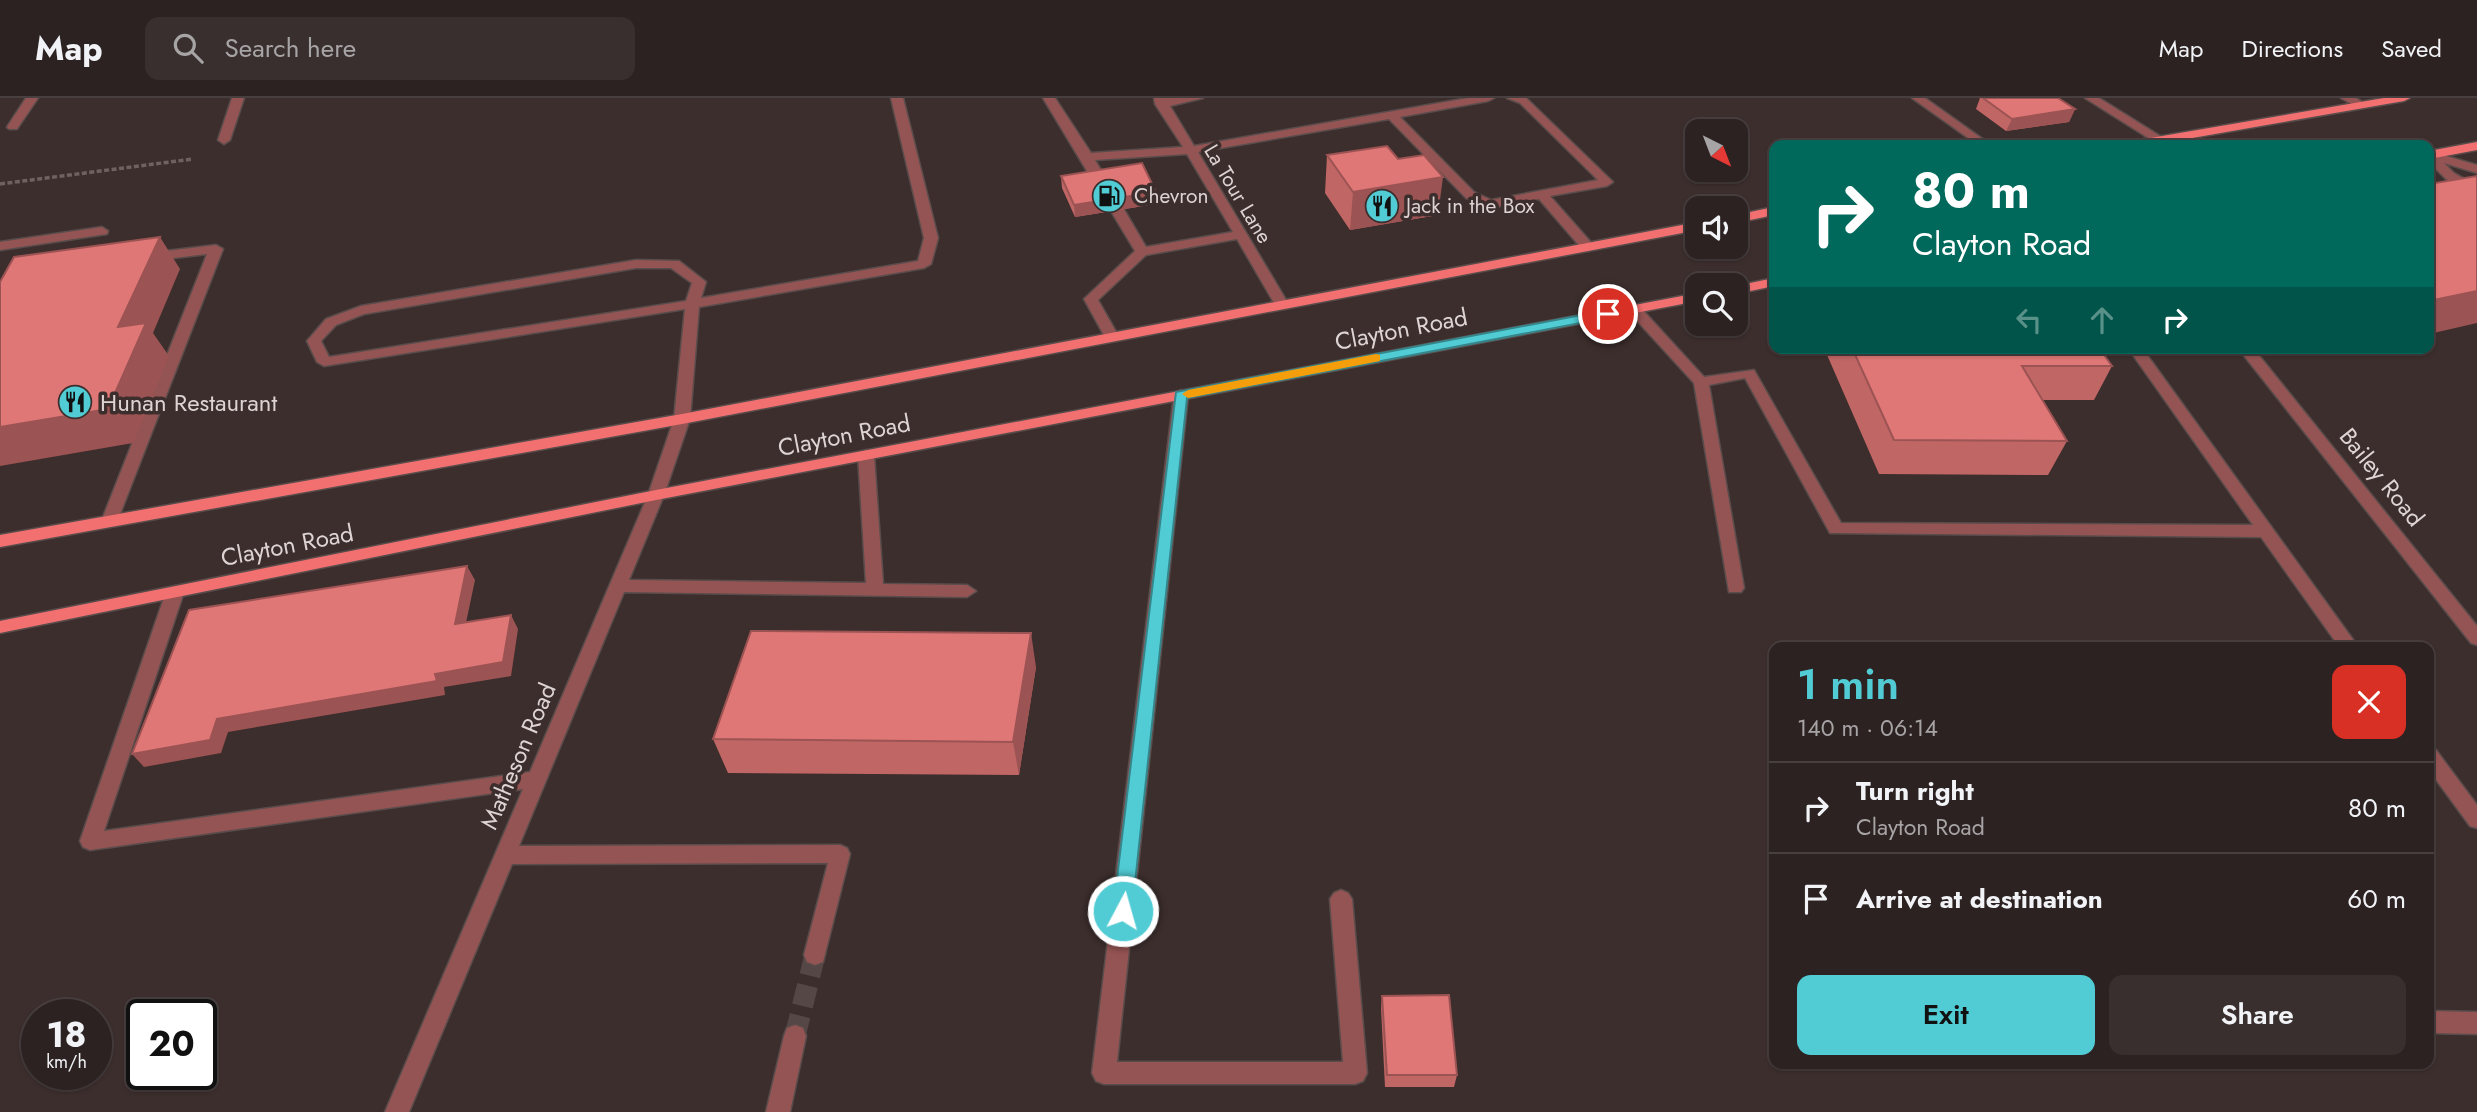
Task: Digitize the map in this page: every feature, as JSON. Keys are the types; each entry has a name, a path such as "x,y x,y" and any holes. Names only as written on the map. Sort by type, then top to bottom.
{"main road":[{"path":"2168,140 2404,98"},
{"path":"2434,154 2477,146"},
{"path":"1748,216 1769,212"},
{"name":"Clayton Road","path":"0,541 682,419 1685,228"},
{"path":"1748,287 1769,283"},
{"name":"Clayton Road","path":"0,627 656,495 1685,299"}],"street":[{"path":"13,127 32,98"},
{"path":"224,140 238,98"},
{"path":"692,304 699,282 674,264 636,264 362,310 331,322 314,341 324,362 692,304 924,264 930,238 897,98"},
{"path":"1049,98 1142,252"},
{"path":"1160,101 1197,98"},
{"path":"1087,158 1189,150 1488,98"},
{"path":"1393,116 1470,195 1490,204 1607,182 1524,101 1513,98"},
{"path":"1919,98 1978,140"},
{"path":"2091,98 2160,140"},
{"path":"2347,98 2361,105"},
{"name":"La Tour Lane","path":"1160,101 1282,305"},
{"path":"2434,156 2477,169"},
{"path":"2434,160 2450,176 2477,191"},
{"path":"1543,196 1588,247"},
{"path":"0,246 102,231"},
{"path":"1112,337 1091,299 1142,252 1240,235"},
{"path":"109,522 216,249 135,259"},
{"name":"Matheson Road","path":"397,1112 656,495 682,419 692,304"},
{"path":"1634,309 1701,382 1735,588"},
{"path":"2139,354 2346,642"},
{"name":"Bailey Road","path":"2250,354 2477,638"},
{"path":"1701,382 1749,373 1836,529 2266,531"},
{"path":"1181,395 1104,1073 1355,1073 1341,899"},
{"path":"866,455 876,588"},
{"path":"618,586 967,591"},
{"path":"175,592 90,841 537,779"},
{"path":"2434,762 2477,820"},
{"path":"505,855 840,854 815,955"},
{"path":"2434,1022 2477,1023"},
{"path":"778,1112 796,1036"}],"path":[{"path":"0,184 197,158"}],"building":[{"path":"1983,98 2058,98 2075,109 2012,119"},
{"path":"1387,146 1398,159 1424,155 1443,177 1353,192 1327,155"},
{"path":"1142,163 1156,192 1074,205 1061,176"},
{"path":"2477,176 2477,291 2434,300 2434,183"},
{"name":"Hunan Restaurant","path":"160,237 118,327 146,323 108,409 0,427 0,282 14,257"},
{"path":"1855,354 2103,354 2112,366 2022,366 2067,441 1894,440"},
{"path":"467,566 455,624 511,615 503,662 435,674 437,681 217,719 210,740 132,754 189,610"},
{"path":"751,631 1031,633 1013,742 713,739"},
{"path":"1449,995 1457,1075 1387,1075 1382,996"}],"tunnel":[{"path":"795,1036 815,955"}],"slow traffic":[{"path":"1188,394 1376,358"}],"place":[{"name":"Chevron","path":"1109,196"},
{"name":"Jack in the Box","path":"1382,206"},
{"name":"Hunan Restaurant","path":"75,402"}],"route":[{"path":"1123,911 1181,395 1608,314"}]}
